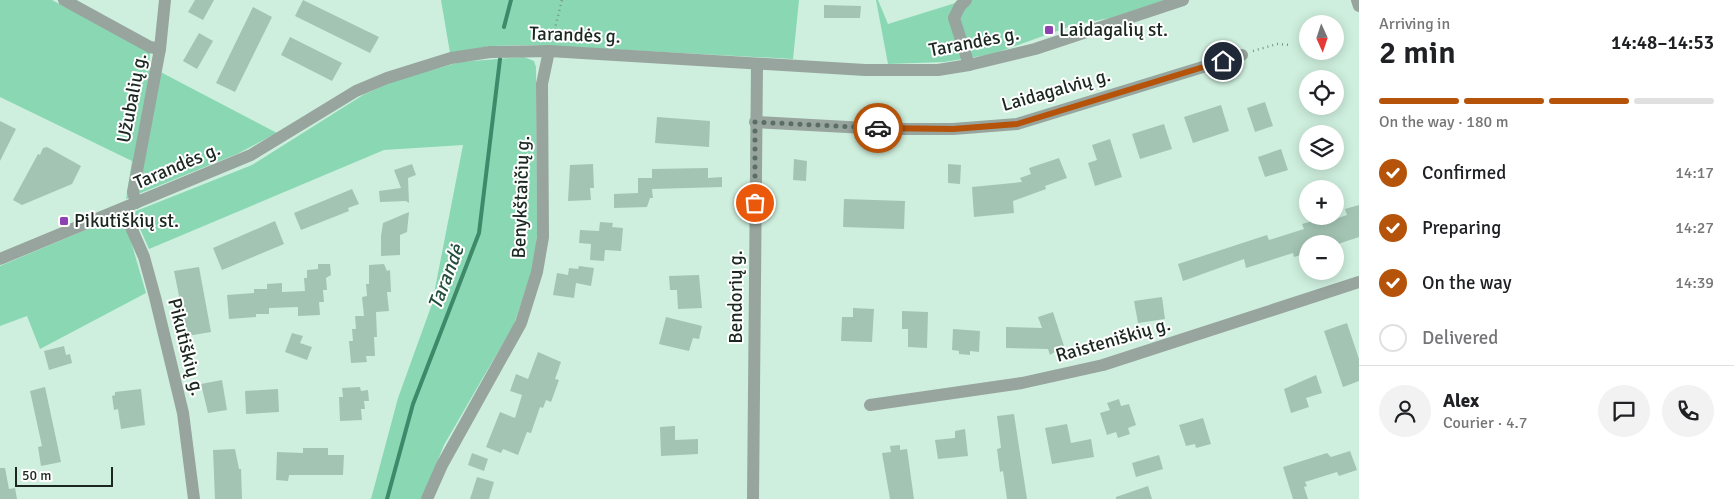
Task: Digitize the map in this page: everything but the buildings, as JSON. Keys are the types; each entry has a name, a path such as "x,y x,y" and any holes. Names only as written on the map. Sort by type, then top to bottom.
{"street":[{"path":"64,0 150,47 160,49"},
{"name":"Užubalių g.","path":"136,203 134,192 160,49 165,0"},
{"path":"966,0 960,6 954,18 969,65"},
{"name":"Tarandės g.","path":"0,259 251,155 356,91 387,78 451,58 490,52 549,51 757,64 901,71 938,70 969,65 1035,49 1182,0"},
{"path":"1357,0 1359,6"},
{"name":"Benykštaičių g.","path":"427,499 442,465 521,323 537,272 542,237 542,84 549,51"},
{"name":"Laidagalvių g.","path":"755,122 953,129 1017,124 1242,55"},
{"name":"Bendorių g.","path":"753,499 757,64"},
{"name":"Pikutiškių g.","path":"123,209 144,257 183,413 194,499"},
{"name":"Raisteniškių g.","path":"870,405 1022,383 1102,365 1359,282"}],"path":[{"path":"549,51 562,0"},
{"path":"1242,55 1277,44 1291,45"}],"green space":[{"path":"0,0 52,0 150,53 149,66 277,133 237,154 126,199 132,161 0,97"},
{"path":"441,0 799,0 793,59 534,45 490,46 450,53"},
{"path":"876,0 878,0 888,24 965,0 1165,0 1110,18 1074,25 993,54 944,62 888,64"},
{"path":"524,57 534,61 536,67 537,235 535,261 514,324 444,445 422,499 371,499 398,398 432,304 463,145 384,150 149,249 134,215 136,211 252,165 363,95 394,81 460,62"},
{"path":"107,221 114,221 123,225 130,238 146,293 40,349 27,316 0,326 0,266"}],"waterway":[{"name":"Tarandė","path":"504,27 511,0"},
{"name":"Tarandė","path":"387,499 413,404 479,233 500,59"}],"way so far":[{"path":"755,203 755,122 878,128"}],"place":[{"name":"Laidagalių st.","path":"1049,30"},
{"name":"Pikutiškių st.","path":"64,221"}],"route":[{"path":"878,128 953,129 1017,124 1223,61"}]}
